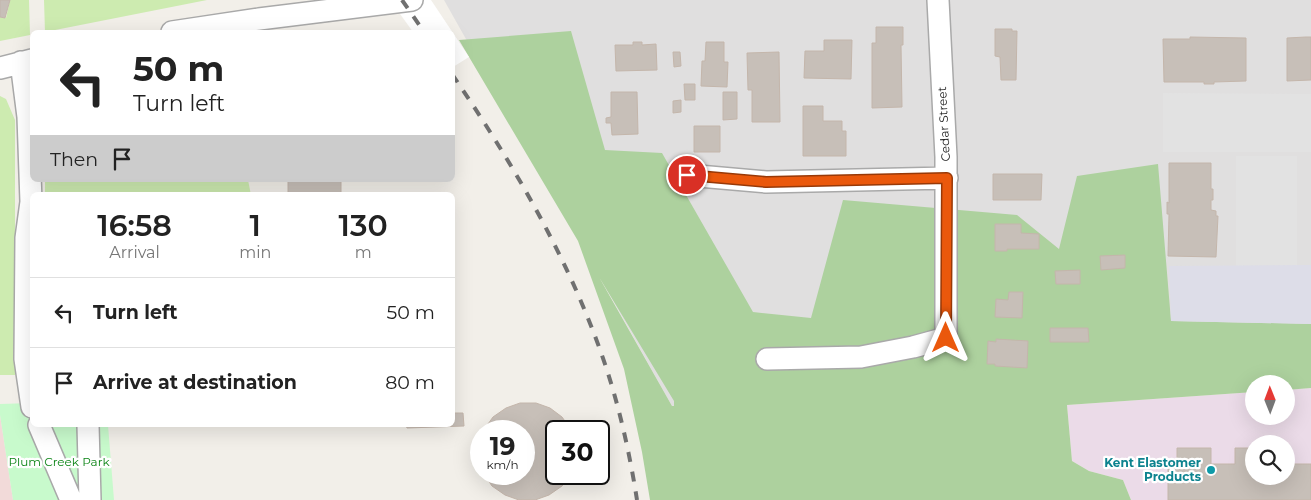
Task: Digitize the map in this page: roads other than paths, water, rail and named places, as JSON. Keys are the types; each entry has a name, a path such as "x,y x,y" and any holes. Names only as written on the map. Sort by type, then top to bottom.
{"street":[{"path":"185,30 412,0"},
{"name":"Cedar Street","path":"767,359 861,357 914,347 946,338 947,178 938,0"},
{"path":"0,68 27,61 30,160"},
{"path":"687,175 766,182 947,178"},
{"path":"30,215 26,238 24,330 25,359 30,393"},
{"path":"40,427 70,500"},
{"path":"88,427 90,500"}],"railway":[{"path":"402,0 423,30"},
{"path":"455,78 519,179 576,290 592,328 611,383 624,433 637,500"}],"place":[{"name":"Kent Elastomer Products","path":"1211,470"}],"park label":[{"name":"Plum Creek Park","path":"59,462"}]}
